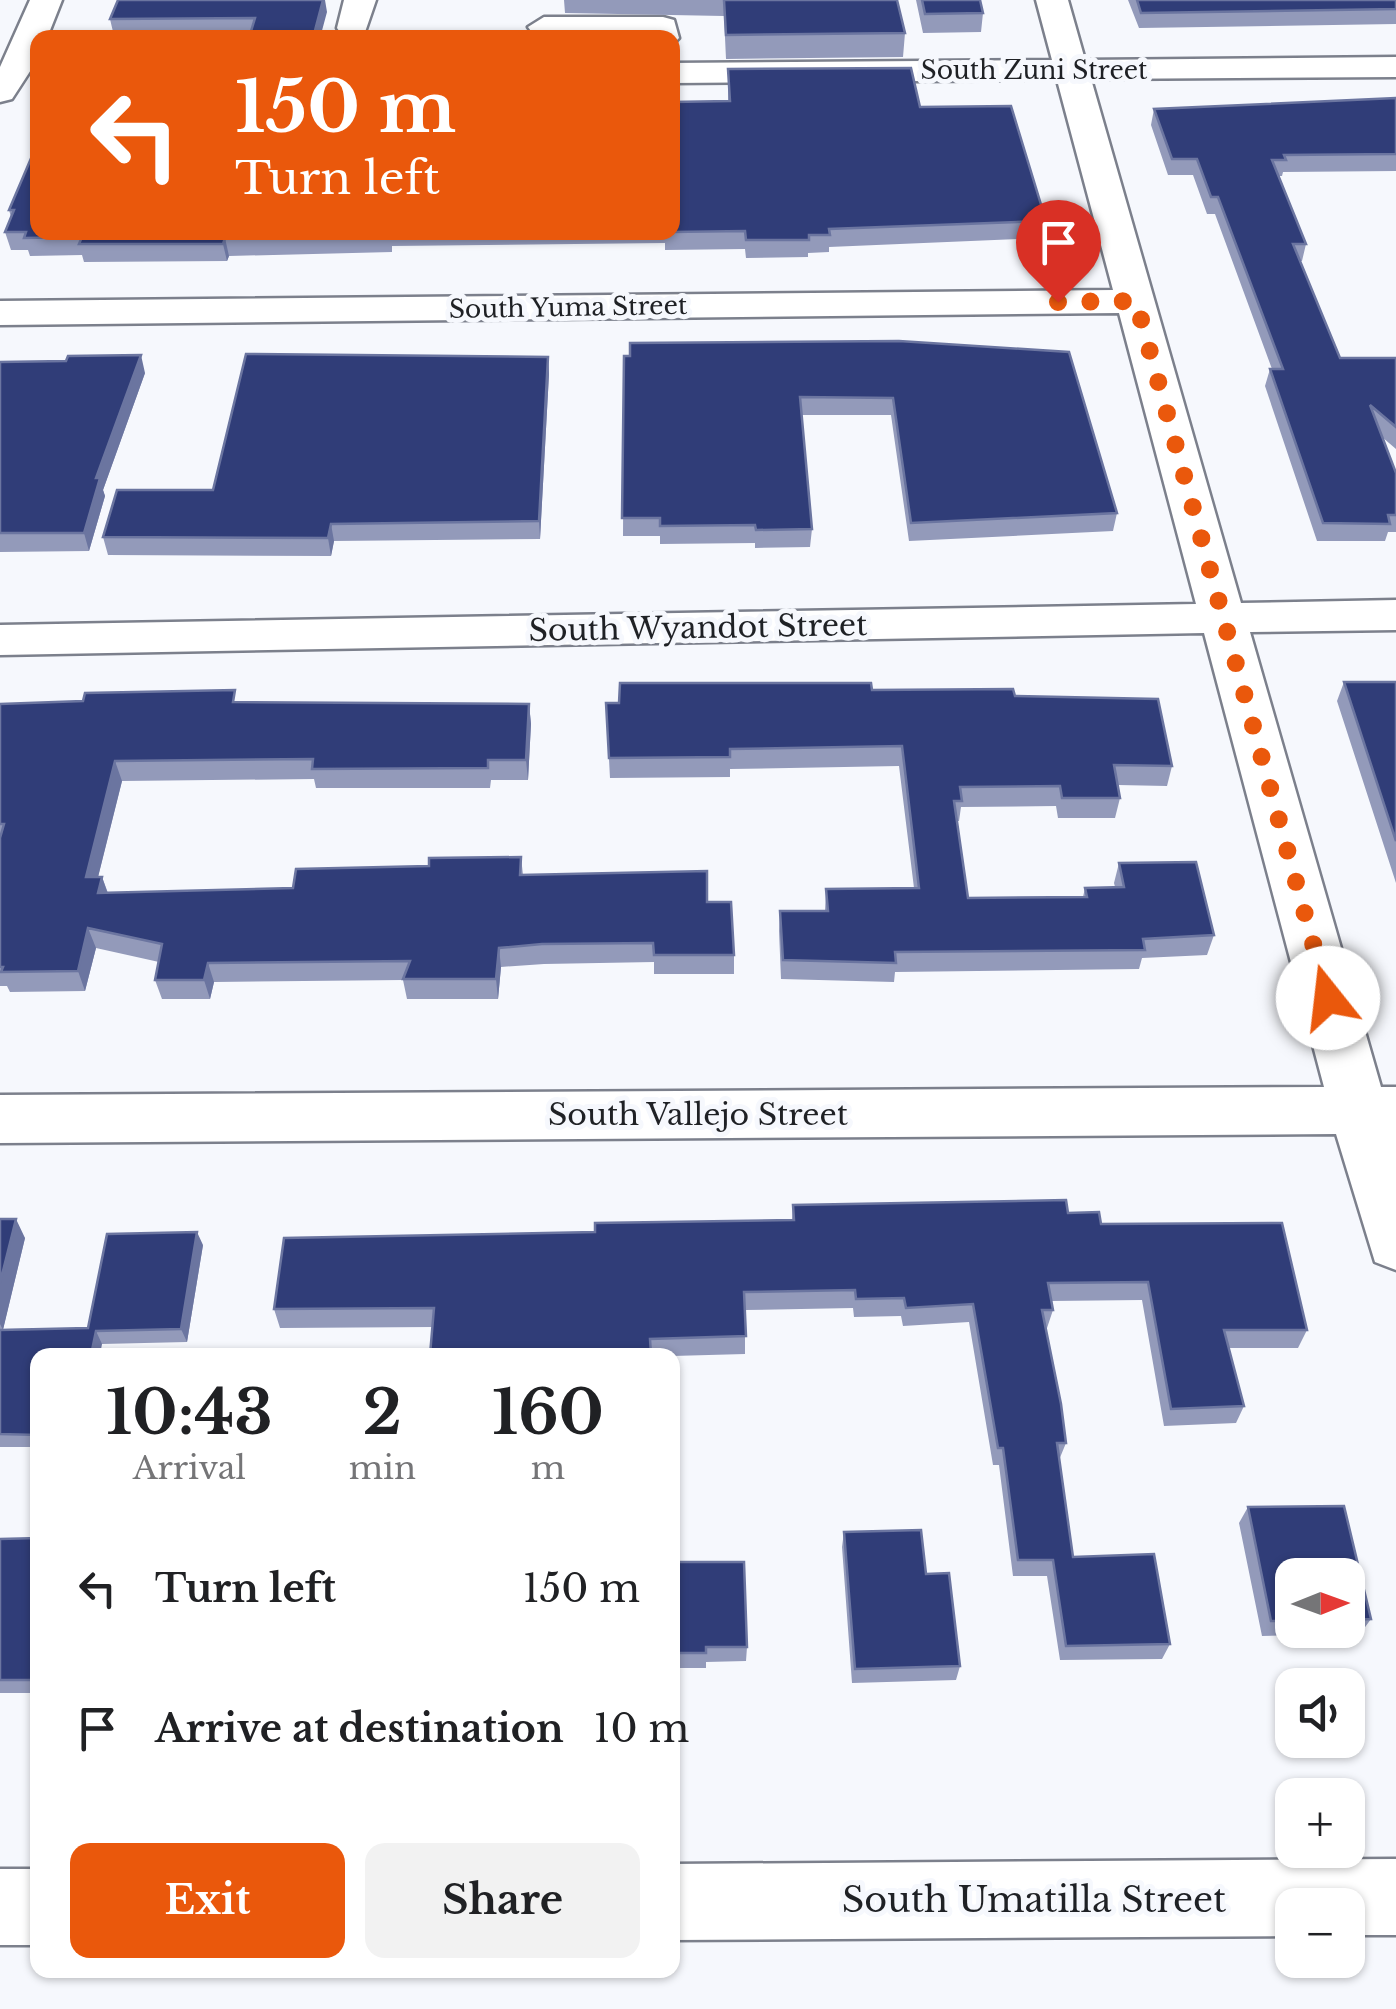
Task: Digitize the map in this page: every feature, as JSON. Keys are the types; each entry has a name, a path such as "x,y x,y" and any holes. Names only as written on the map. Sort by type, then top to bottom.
{"street":[{"path":"34,30 46,0"},
{"path":"1052,0 1222,618 1378,1111 1396,1244"},
{"path":"544,22 663,30"},
{"path":"12,82 30,39"},
{"name":"South Zuni Street","path":"680,72 1396,67"},
{"name":"South Yuma Street","path":"0,313 1136,301"},
{"name":"South Wyandot Street","path":"0,640 1396,614"},
{"name":"South Vallejo Street","path":"0,1119 1378,1111"},
{"name":"South Umatilla Street","path":"680,1902 1396,1897"},
{"path":"0,1907 30,1906"}],"building":[{"path":"118,0 323,0 315,30 251,30 255,18 110,19"},
{"path":"724,0 897,0 905,33 726,35"},
{"path":"922,0 980,0 983,13 925,14"},
{"path":"1137,0 1396,0 1396,9 1141,13"},
{"path":"911,68 920,107 1011,106 1046,221 829,229 830,235 809,235 809,240 746,240 745,231 680,232 680,102 730,101 728,69"},
{"path":"1396,98 1396,154 1284,155 1286,160 1272,160 1306,244 1293,244 1340,358 1396,358 1396,427 1370,405 1396,473 1396,515 1388,515 1390,524 1323,523 1270,369 1283,369 1218,197 1211,197 1197,159 1172,159 1154,109"},
{"path":"30,161 30,238 24,238 26,232 5,232 14,210 9,210"},
{"path":"81,240 224,240 223,244 79,244"},
{"path":"899,341 1069,352 1117,513 911,523 893,398 800,397 812,529 660,526 660,518 622,518 624,356 630,356 630,343"},
{"path":"246,354 548,357 539,521 331,524 328,538 103,537 117,490 213,490"},
{"path":"141,355 96,478 100,478 84,533 0,533 0,362"},
{"path":"1344,682 1396,682 1396,841"},
{"path":"620,683 871,683 872,690 1013,689 1015,696 1158,699 1172,766 1114,765 1120,798 1062,798 1060,786 960,787 962,801 954,801 968,898 1087,897 1085,888 1124,887 1119,863 1196,862 1214,935 1143,939 1145,950 895,952 896,963 783,960 780,911 828,911 826,889 919,888 902,746 730,749 730,757 609,758 606,703 619,703"},
{"path":"235,690 233,702 529,704 526,760 488,760 488,768 312,769 313,759 115,761 86,877 102,877 98,893 293,888 296,869 429,866 429,858 521,857 520,875 707,871 707,902 731,902 734,955 654,955 653,943 542,944 499,948 496,979 403,979 410,961 208,963 204,980 155,980 162,944 88,928 78,971 1,972 0,838 4,824 0,824 0,704 83,701 85,693"},
{"path":"1066,1200 1068,1213 1099,1212 1101,1224 1282,1223 1307,1330 1224,1330 1244,1406 1171,1409 1148,1282 1048,1283 1053,1310 1042,1310 1066,1443 1057,1443 1073,1557 1154,1554 1170,1644 1066,1646 1053,1560 1018,1560 1003,1448 998,1448 973,1304 906,1308 904,1298 856,1299 855,1290 744,1292 746,1336 650,1339 651,1348 431,1348 434,1308 274,1309 284,1238 595,1232 595,1223 794,1220 793,1205"},
{"path":"0,1219 16,1219 0,1283"},
{"path":"197,1232 181,1329 96,1331 92,1348 30,1348 30,1435 0,1434 0,1330 88,1328 107,1234"},
{"path":"1344,1506 1356,1558 1275,1558 1275,1621 1271,1621 1248,1507"},
{"path":"921,1530 926,1574 949,1573 960,1666 855,1669 844,1532"},
{"path":"30,1538 30,1680 0,1680 0,1539"},
{"path":"680,1562 744,1562 747,1647 706,1647 706,1653 680,1653"},
{"path":"1365,1594 1371,1619 1365,1619"}],"route":[{"path":"1058,302 1136,301 1328,998"}]}
